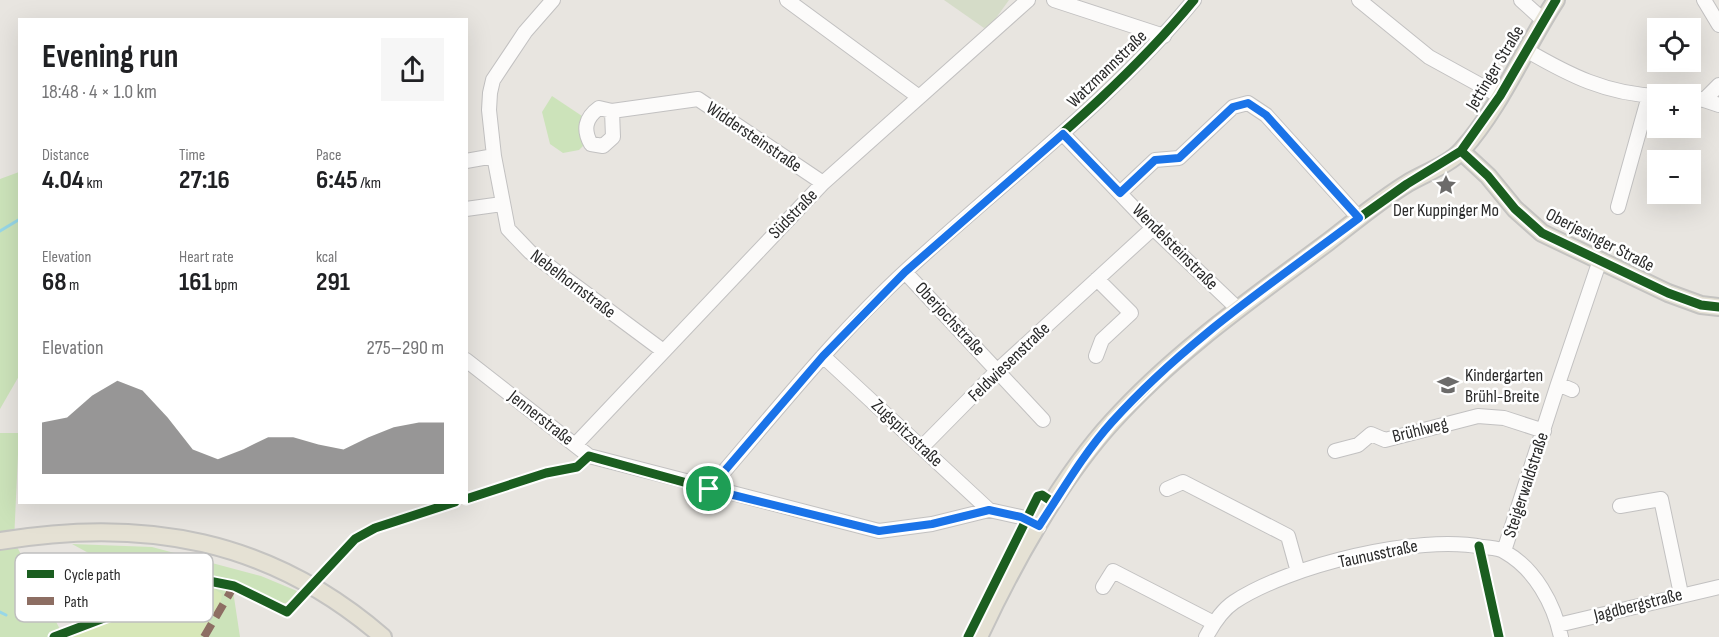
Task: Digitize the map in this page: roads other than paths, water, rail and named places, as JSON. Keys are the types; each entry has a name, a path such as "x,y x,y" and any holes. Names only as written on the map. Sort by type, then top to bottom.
{"main road":[{"name":"Jettinger Straße","path":"1461,151 1500,96 1556,0"},
{"path":"979,637 1008,579 1039,526 1080,462 1112,422 1165,370 1238,309 1359,218 1407,184 1461,151"},
{"name":"Oberjesinger Straße","path":"1461,151 1488,176 1515,209 1542,233 1668,293 1701,305 1719,307"},
{"path":"0,541 69,532 128,531 213,545 254,559 303,581 340,604 383,637"}],"street":[{"name":"Nebelhornstraße","path":"553,0 525,32 493,80 489,110 494,156 508,229 530,252 662,350"},
{"path":"787,0 920,97"},
{"name":"Südstraße","path":"575,445 662,350 823,183 1028,0"},
{"path":"1054,0 1164,36"},
{"name":"Watzmannstraße","path":"709,489 823,356 905,272 1063,134 1164,36 1194,0"},
{"path":"1521,0 1543,20"},
{"path":"1704,0 1719,26"},
{"path":"1364,2 1429,57 1500,96"},
{"path":"1526,50 1569,76 1596,85 1647,95"},
{"path":"1701,96 1719,85"},
{"name":"Widdersteinstraße","path":"612,111 698,99 823,183"},
{"path":"1701,100 1719,105"},
{"path":"1120,193 1155,160 1179,158 1233,107 1248,103 1266,115 1359,218"},
{"path":"1618,207 1647,115"},
{"name":"Wendelsteinstraße","path":"1063,134 1154,228 1238,309"},
{"path":"468,160 494,156"},
{"path":"468,209 502,204"},
{"name":"Feldwiesenstraße","path":"923,446 998,370 1154,228"},
{"name":"Steigerwaldstraße","path":"1504,551 1600,260"},
{"name":"Oberjochstraße","path":"905,272 1042,420"},
{"path":"1096,356 1102,340 1131,313 1097,279"},
{"name":"Zugspitzstraße","path":"823,356 923,446 989,510"},
{"name":"Jennerstraße","path":"468,362 589,456 709,489 879,531 932,524 989,510 1021,517 1039,526"},
{"path":"1558,384 1572,390"},
{"name":"Brühlweg","path":"1335,451 1358,445 1371,434 1385,440 1478,416 1504,418 1544,431"},
{"path":"1167,489 1183,482 1288,536 1298,572"},
{"path":"1620,506 1661,499 1681,594"},
{"name":"Taunusstraße","path":"1206,637 1214,623 1232,603 1267,583 1298,572 1402,545 1451,542 1504,551"},
{"path":"1504,551 1538,581 1560,631"},
{"path":"1103,586 1113,571 1214,623"},
{"name":"Jagdbergstraße","path":"1560,631 1681,594 1719,587"}],"waterway":[{"path":"0,231 18,220"},
{"path":"0,612 6,615"}],"place":[{"name":"Der Kuppinger Mo","path":"1446,185"},
{"name":"Kindergarten Brühl-Breite","path":"1448,385"}]}
